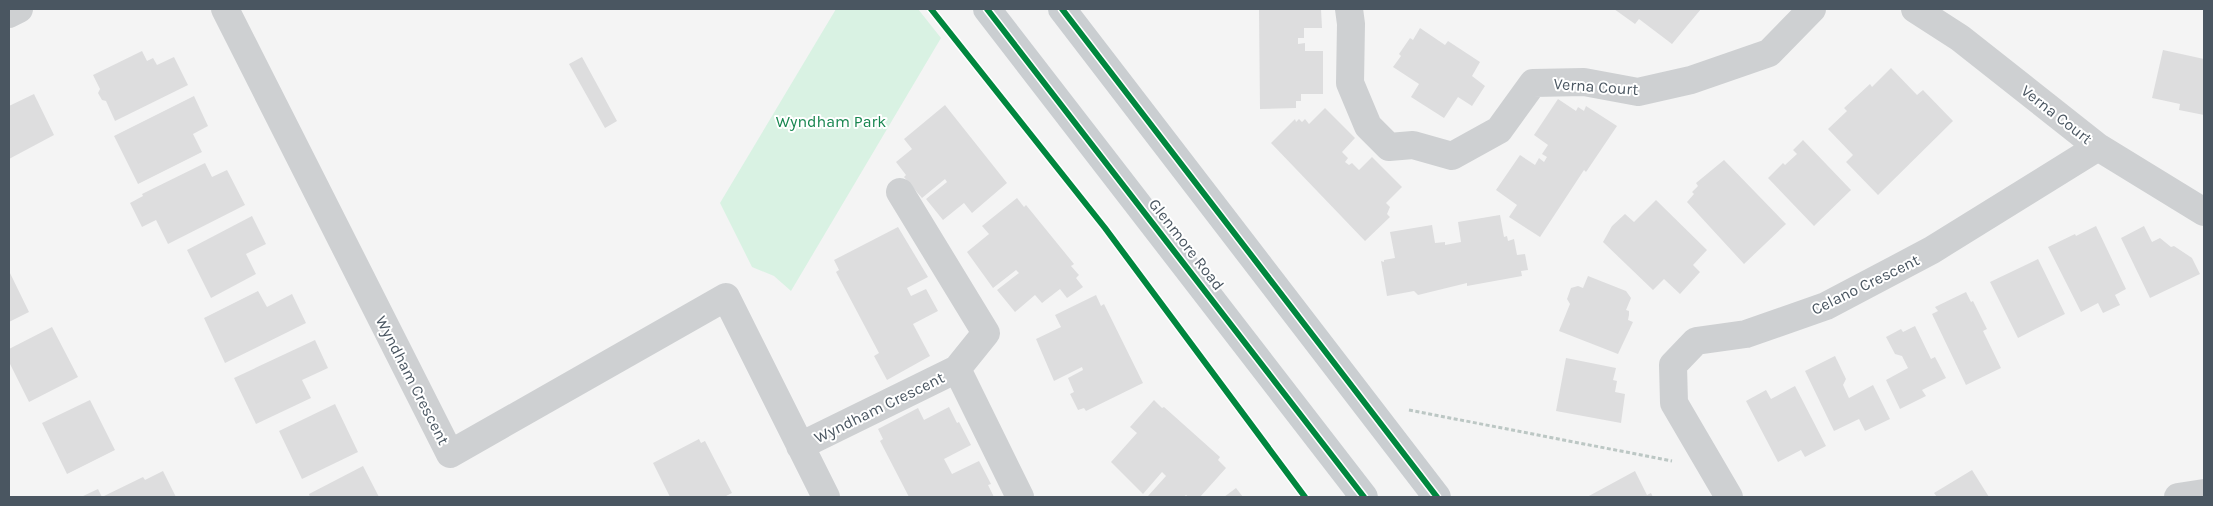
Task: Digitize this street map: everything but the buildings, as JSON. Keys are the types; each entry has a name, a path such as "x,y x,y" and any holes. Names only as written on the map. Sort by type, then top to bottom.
{"main road":[{"name":"Glenmore Road","path":"987,9 1364,497"},
{"path":"1062,9 1436,497"}],"street":[{"path":"9,14 19,9"},
{"name":"Wyndham Crescent","path":"224,9 450,454 726,297 826,497"},
{"name":"Verna Court","path":"1349,9 1352,24 1350,84 1368,126 1389,147 1413,145 1452,156 1499,130 1533,82 1584,82 1638,92 1692,80 1769,53 1812,9"},
{"name":"Verna Court","path":"1915,9 1960,38 2098,146 2204,212"},
{"name":"Celano Crescent","path":"1728,497 1674,403 1673,364 1696,341 1746,334 1826,306 1932,250 2098,146"},
{"name":"Wyndham Crescent","path":"800,446 957,369 986,334 900,192"},
{"name":"Wyndham Crescent","path":"957,369 1020,497"}],"path":[{"path":"1405,409 1712,469"}],"green space":[{"name":"Wyndham Park","path":"836,9 918,9 941,38 791,291 774,276 752,267 720,203"}],"cycle path":[{"path":"931,9 1105,228 1305,497"},
{"path":"987,9 1364,497"},
{"path":"1062,9 1437,497"}]}
